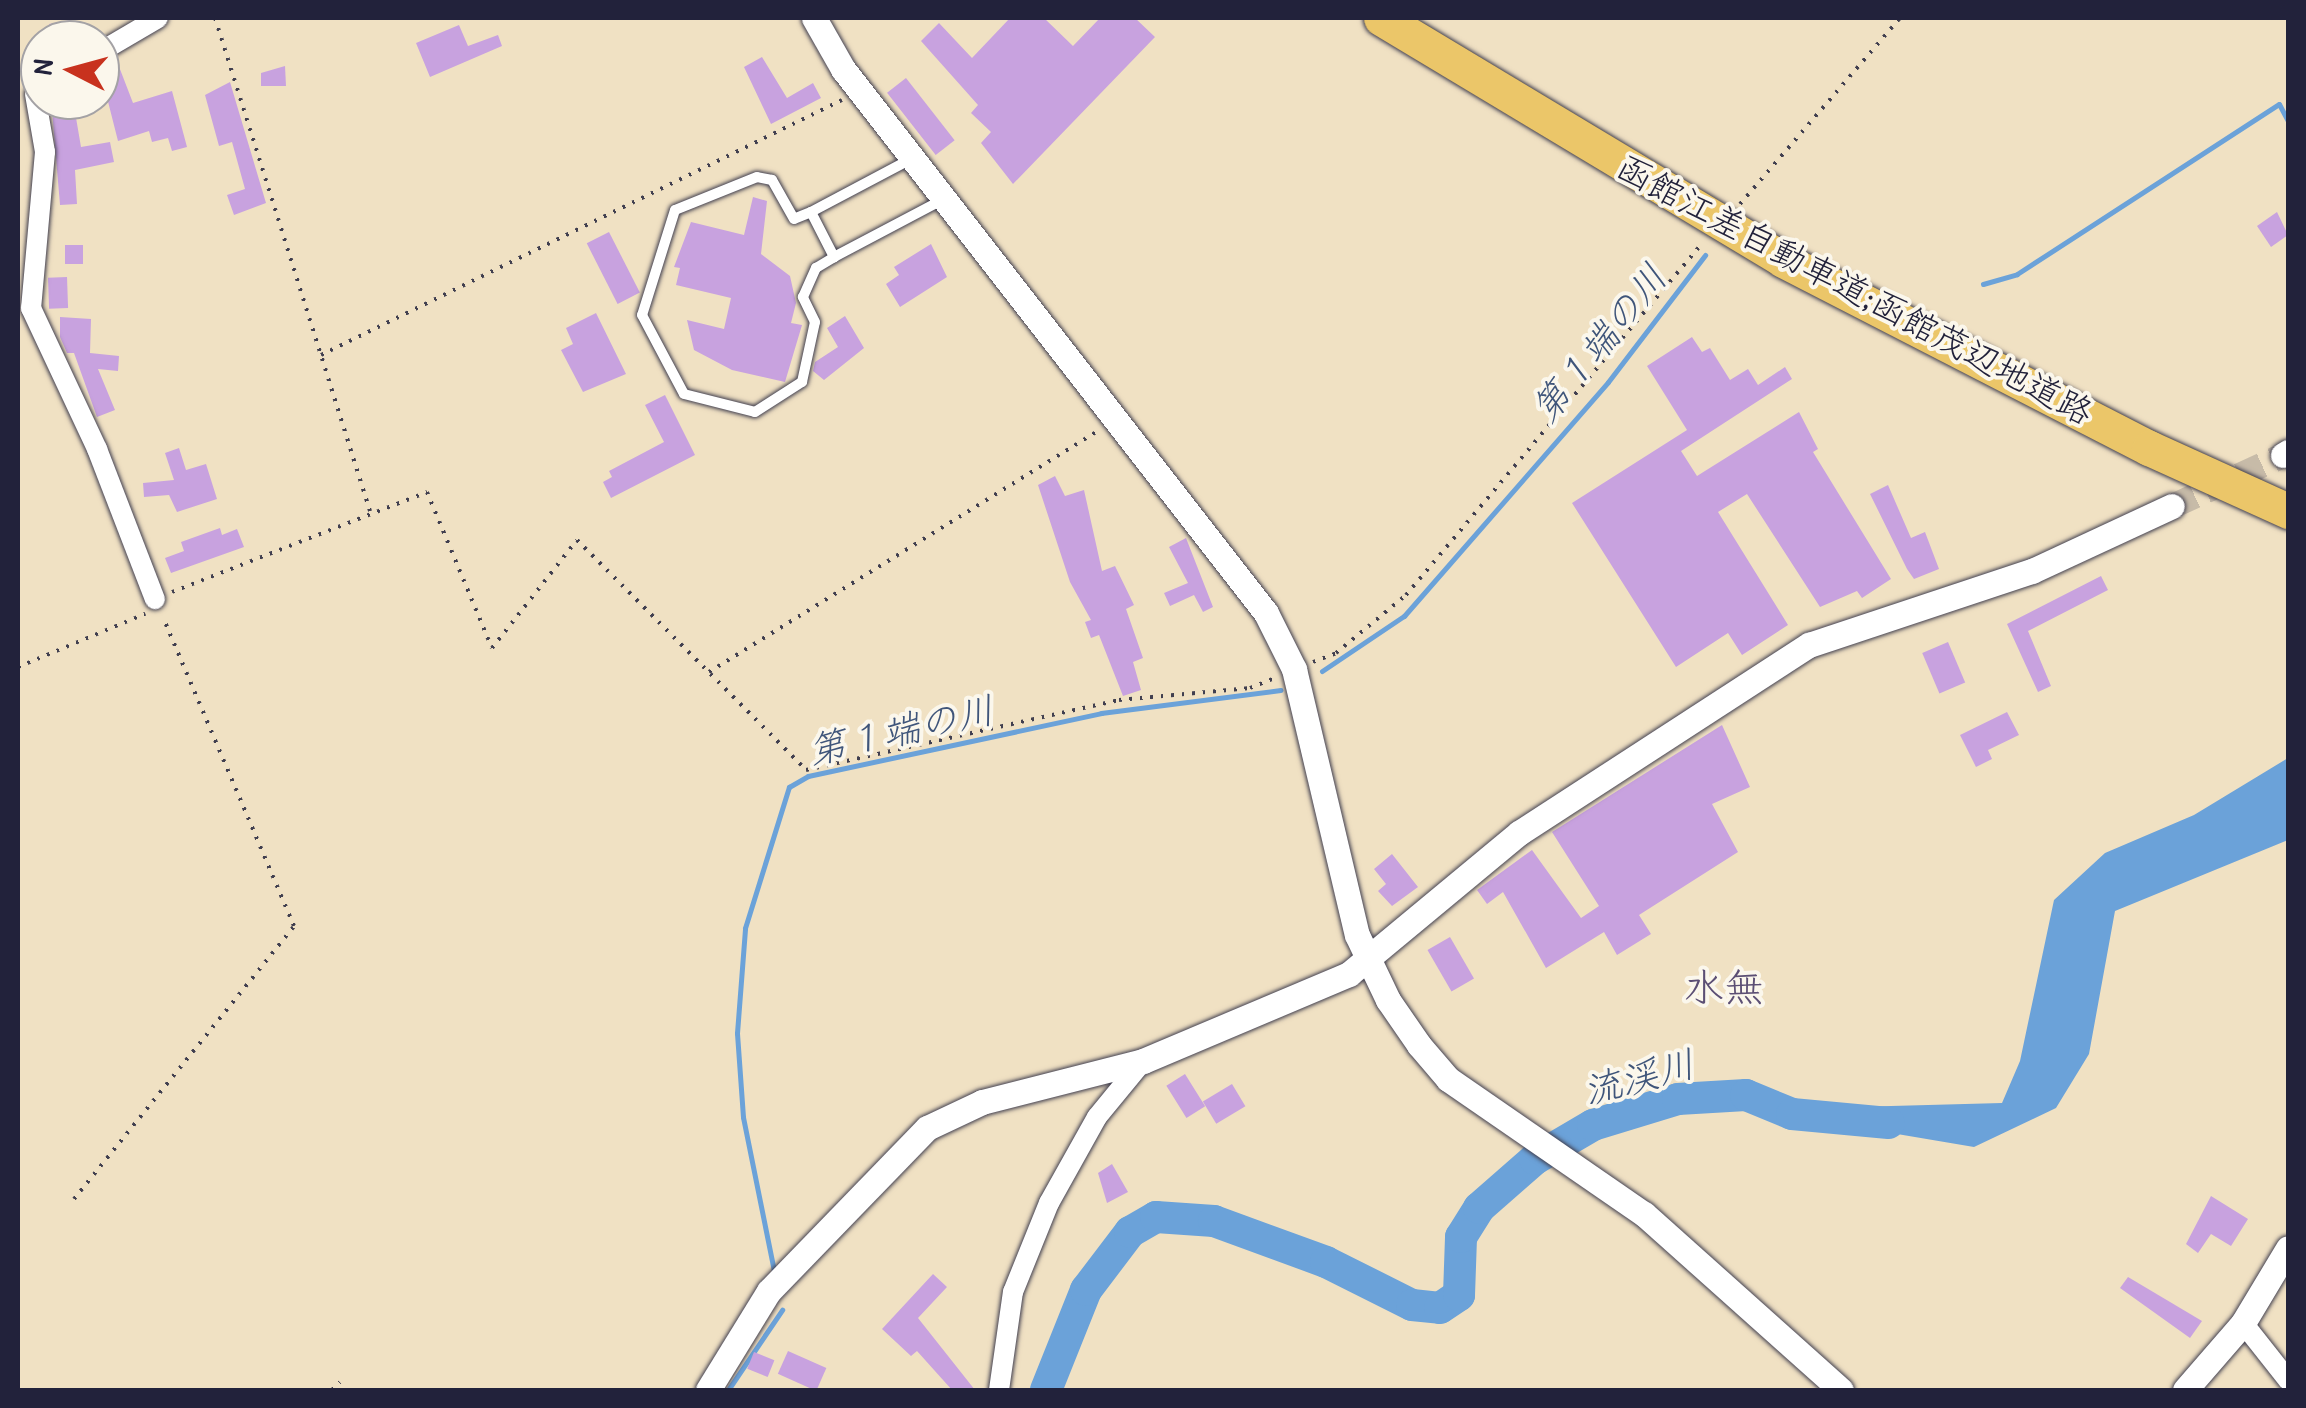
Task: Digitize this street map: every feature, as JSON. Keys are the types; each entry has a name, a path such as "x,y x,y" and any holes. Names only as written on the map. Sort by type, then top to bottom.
{"highway":[{"name":"函館江差自動車道;函館茂辺地道路","path":"1381,18 1784,260 2150,448 2288,511"}],"street":[{"path":"120,40 158,18"},
{"path":"814,18 912,158 1266,614 1294,669 1368,958 1388,1000 1430,1060 1506,1118 1610,1188 1842,1390"},
{"path":"37,120 45,152 31,308 97,449 155,599"},
{"path":"708,1390 769,1291 927,1128 982,1102 1143,1060 1349,974 1519,833 1808,645 2032,570 2172,506"},
{"path":"1000,1390 1012,1292 1049,1203 1096,1117 1143,1060"},
{"path":"2185,1390 2243,1323 2288,1248"},
{"path":"2243,1323 2288,1380"}],"lane":[{"path":"912,158 794,219 772,180 757,177 675,210 642,314 684,394 755,412 802,382 815,322 803,297 816,268 945,199"},
{"path":"811,212 834,258"}],"path":[{"path":"215,18 370,511"},
{"path":"1728,217 1900,18"},
{"path":"321,355 864,94"},
{"path":"155,599 370,511 427,492 492,648 578,540 806,770 1119,700 1250,688 1336,653 1406,595 1706,239"},
{"path":"709,672 1117,419"},
{"path":"18,667 159,608 294,926 74,1198"},
{"path":"332,1390 340,1382"}],"water":[{"path":"2288,758 2288,840 2115,911 2089,1054 2056,1108 1974,1147 1838,1124 1854,1107 2002,1103 2020,1061 2054,900 2105,853 2194,815"}],"building":[{"path":"1010,18 1044,18 1073,46 1100,18 1135,18 1155,37 1013,184 981,143 991,132 971,113 978,105 921,41 939,23 972,58"},
{"path":"459,25 468,46 498,35 502,46 430,77 416,43"},
{"path":"762,57 787,98 813,83 821,98 771,124 744,67"},
{"path":"285,66 286,86 261,86 261,73"},
{"path":"120,69 133,103 172,91 187,147 172,151 168,138 152,142 149,131 118,141 113,120 120,120"},
{"path":"906,78 955,140 936,155 887,93"},
{"path":"230,82 266,203 234,215 227,195 245,189 232,142 219,146 205,95"},
{"path":"53,120 76,120 81,147 110,142 114,162 75,170 77,204 60,205"},
{"path":"753,197 767,201 761,254 790,276 796,303 791,323 802,325 785,382 732,370 694,350 687,320 724,329 731,298 676,285 680,268 674,267 691,222 744,235"},
{"path":"2277,212 2288,235 2271,247 2257,226"},
{"path":"609,232 640,293 618,304 587,243"},
{"path":"931,244 947,277 900,307 886,284 899,275 894,267"},
{"path":"65,245 83,245 83,264 65,264"},
{"path":"67,277 68,308 49,309 48,278"},
{"path":"596,313 626,374 583,392 561,350 573,344 566,328"},
{"path":"845,316 864,348 824,380 813,371 815,362 838,347 827,328"},
{"path":"60,317 91,319 90,353 119,356 118,371 98,369 115,410 97,417 74,353 67,353 60,337"},
{"path":"1692,337 1702,352 1710,348 1730,380 1748,369 1758,385 1785,367 1792,379 1681,451 1697,476 1799,412 1818,449 1813,452 1891,579 1862,598 1857,591 1820,607 1747,494 1718,512 1788,625 1742,655 1728,633 1676,667 1572,503 1687,430 1647,366"},
{"path":"665,395 695,455 611,498 603,482 612,477 609,471 664,442 645,405"},
{"path":"179,448 186,470 206,464 217,499 177,512 169,495 144,497 143,483 174,480 165,453"},
{"path":"1055,476 1065,496 1084,490 1102,571 1115,566 1134,605 1126,609 1143,658 1133,662 1141,690 1123,696 1099,635 1091,638 1085,622 1091,620 1070,582 1038,485"},
{"path":"1888,485 1911,538 1925,532 1939,569 1914,579 1907,569 1870,494"},
{"path":"220,528 222,535 237,529 244,547 171,573 165,558 184,551 181,542"},
{"path":"1186,538 1213,607 1203,612 1194,595 1170,606 1164,593 1188,583 1169,547"},
{"path":"2101,576 2108,590 2028,631 2051,686 2038,692 2007,624"},
{"path":"1948,642 1965,683 1939,693 1922,653"},
{"path":"2007,712 2019,735 1988,750 1992,759 1976,767 1960,735"},
{"path":"1722,725 1750,787 1712,804 1738,852 1639,915 1651,934 1617,955 1604,932 1546,968 1503,892 1487,904 1477,890 1532,850 1581,918 1599,906 1552,832"},
{"path":"1392,854 1418,887 1392,906 1378,891 1386,884 1374,869"},
{"path":"1450,937 1474,979 1451,992 1427,950"},
{"path":"1185,1074 1205,1106 1186,1118 1166,1086"},
{"path":"1232,1084 1245,1106 1216,1124 1203,1102"},
{"path":"1112,1164 1128,1192 1107,1203 1098,1173"},
{"path":"2211,1196 2248,1219 2231,1246 2211,1234 2198,1253 2186,1244"},
{"path":"933,1274 947,1287 918,1318 975,1390 952,1390 917,1351 911,1356 882,1329"},
{"path":"2128,1277 2202,1321 2190,1338 2120,1288"},
{"path":"788,1351 826,1368 817,1390 778,1374"},
{"path":"754,1352 774,1360 768,1377 747,1369"}],"waterway":[{"name":"第１端の川","path":"1983,284 2017,274 2279,104 2288,121"},
{"name":"第１端の川","path":"1322,671 1404,616 1608,382 1705,255"},
{"name":"第１端の川","path":"774,1271 743,1117 737,1033 745,928 789,787 808,776 1101,713 1281,690"},
{"name":"流渓川","path":"1046,1390 1086,1290 1130,1232 1156,1217 1214,1221 1326,1262 1412,1305 1440,1308 1459,1295 1461,1237 1479,1208 1535,1159 1593,1125 1678,1099 1746,1095 1792,1114 1889,1123"},
{"name":"第１端の川","path":"728,1390 782,1310"}],"tunnel":[{"path":"2172,506 2283,455"}],"district":[{"name":"水無","path":"1724,986"}]}
